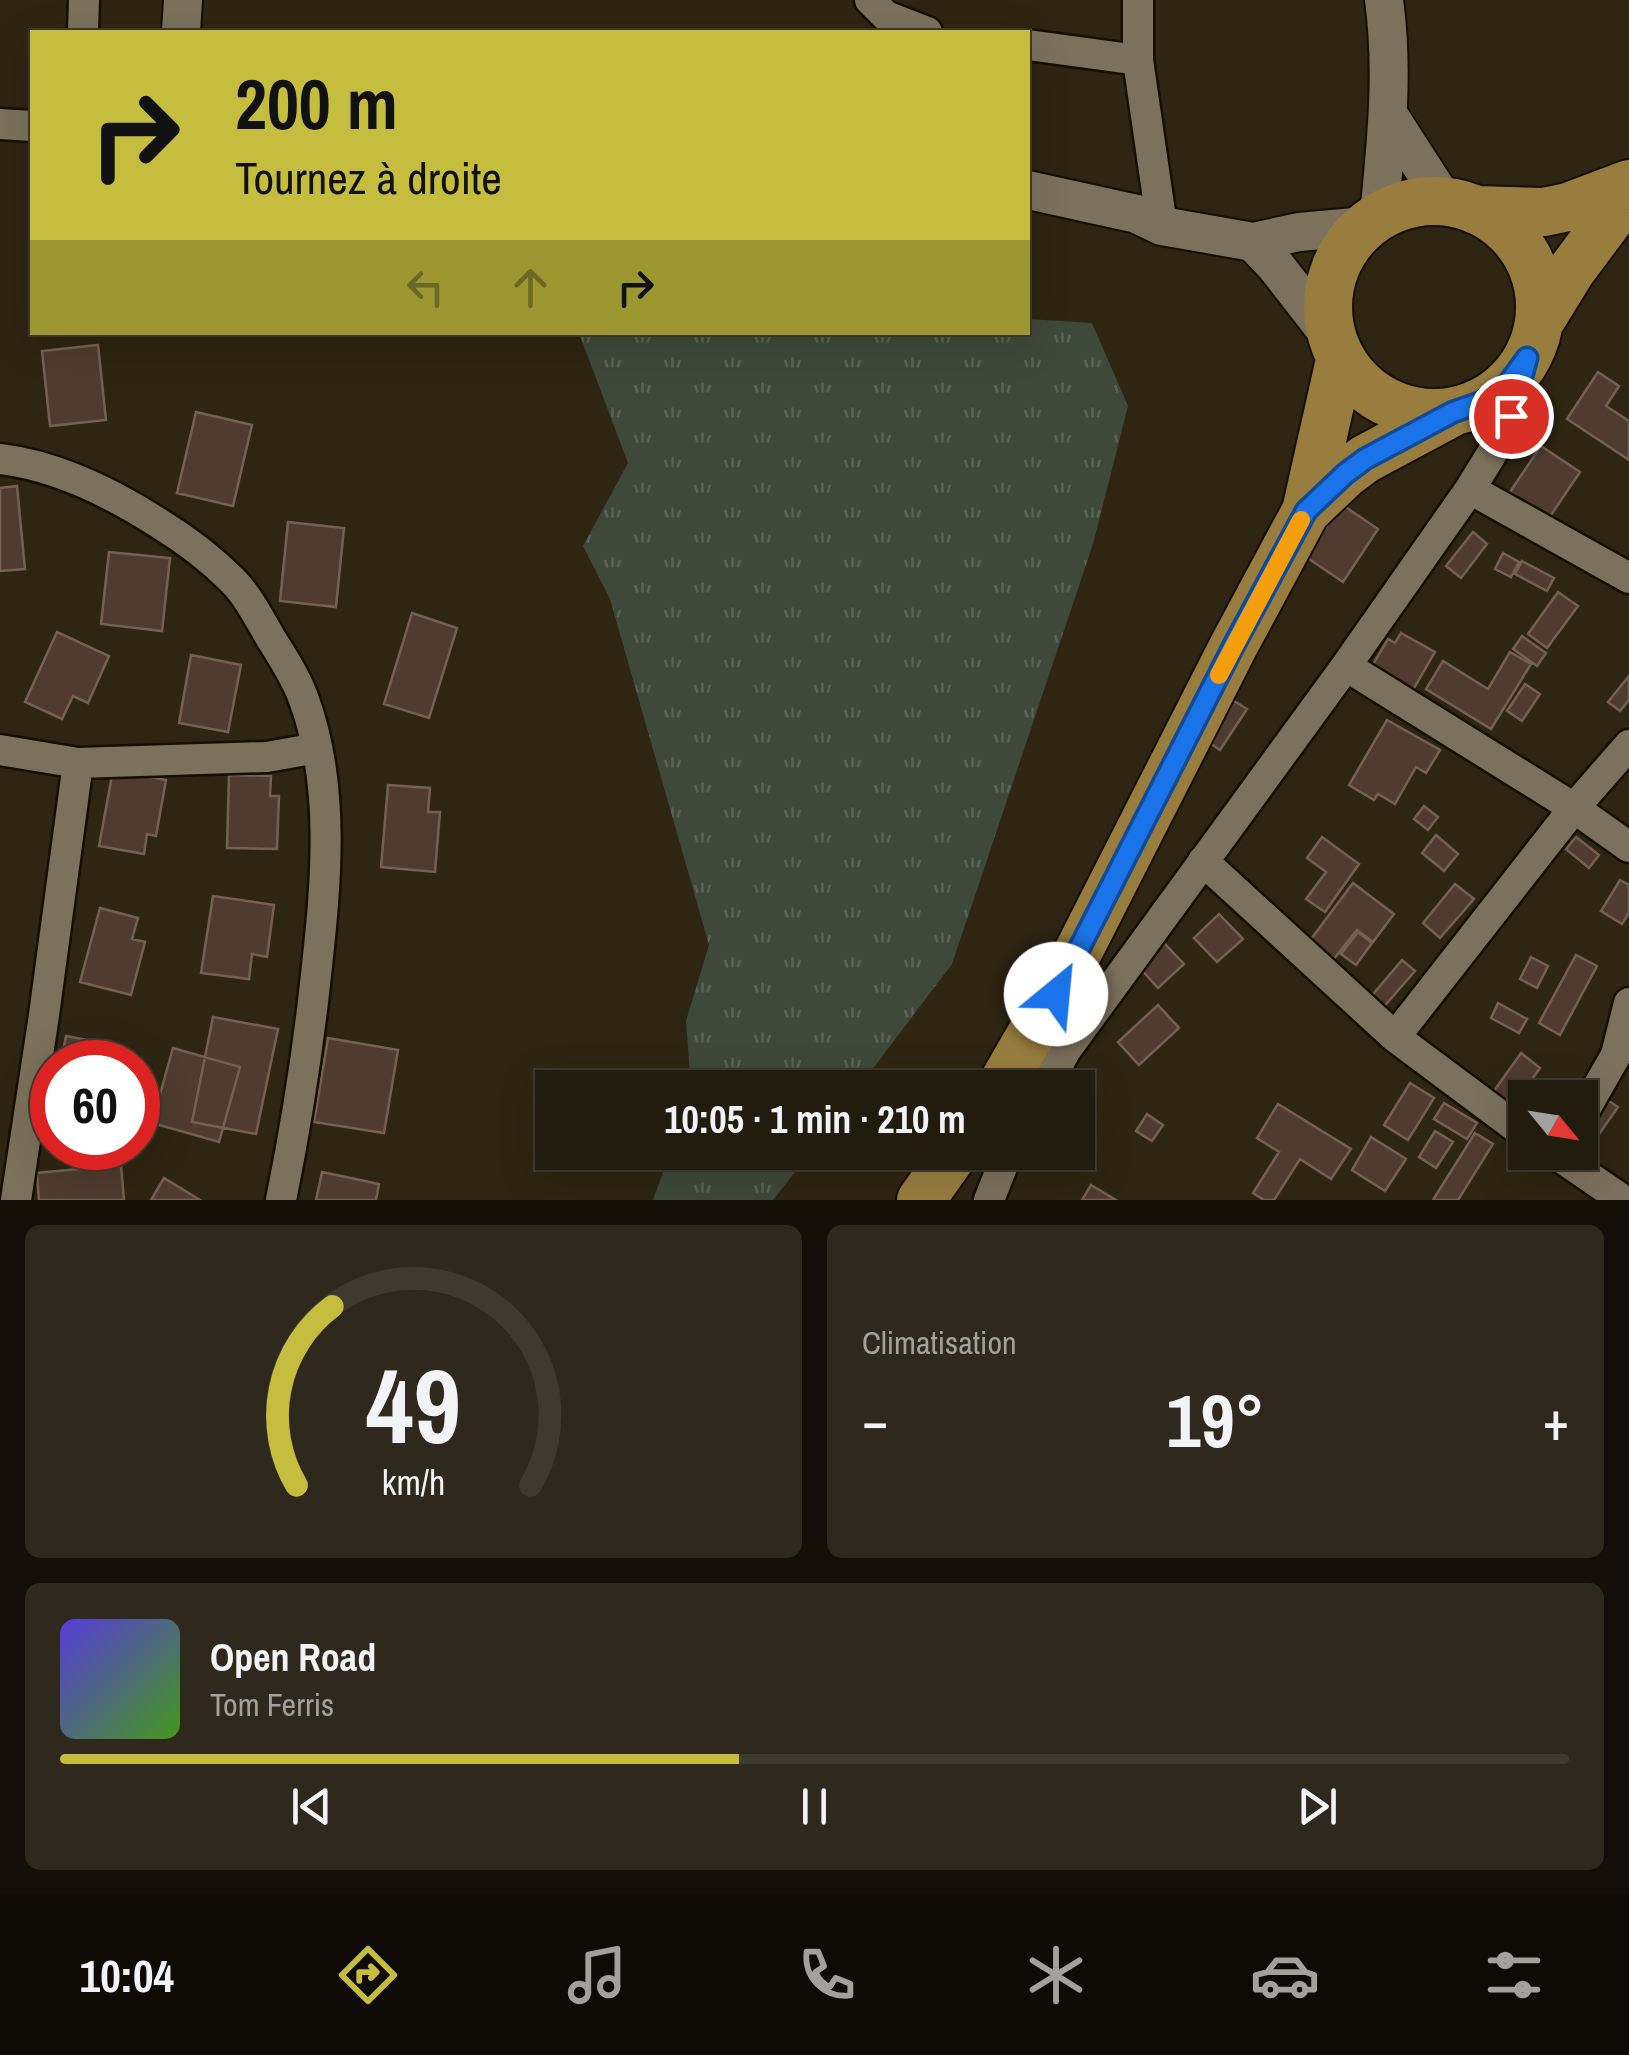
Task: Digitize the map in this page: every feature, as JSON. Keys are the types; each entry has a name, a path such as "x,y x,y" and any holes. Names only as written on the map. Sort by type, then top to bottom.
{"main road":[{"path":"1010,1070 1076,956 1306,511 1336,348 1327,306 1332,276 1346,248 1373,221 1410,203 1544,212 1629,184"},
{"path":"1306,511 1365,459 1453,412 1482,402 1508,384 1571,270 1629,193"},
{"path":"1460,206 1506,229 1527,256 1538,288 1533,340"},
{"path":"1336,348 1369,393 1409,412 1453,412"},
{"path":"921,1200 942,1170"}],"street":[{"path":"83,30 84,0"},
{"path":"181,30 182,0"},
{"path":"870,0 886,16 921,30"},
{"path":"1138,0 1138,60 1162,226"},
{"path":"1030,190 1137,214 1162,226 1253,242 1373,221 1388,114 1389,34 1384,0"},
{"path":"1030,45 1138,60"},
{"path":"1388,114 1460,206"},
{"path":"0,124 30,126"},
{"path":"1253,242 1275,265 1336,348"},
{"path":"1054,1070 1470,489 1511,416 1533,340"},
{"path":"0,459 21,461 76,478 135,508 186,541 233,581 247,599 302,696 318,748 326,852 324,904 312,1012 280,1200"},
{"path":"1470,489 1629,578"},
{"path":"1346,666 1574,808 1629,847"},
{"path":"1396,1037 1574,808 1629,745"},
{"path":"0,750 78,763 267,757 318,748"},
{"path":"16,1200 78,763"},
{"path":"1202,861 1396,1037 1508,1121"},
{"path":"1598,1086 1616,1055 1629,1002"},
{"path":"990,1200 1001,1170"},
{"path":"1580,1170 1623,1200"}],"green space":[{"path":"1030,319 1092,323 1128,406 1093,544 952,964 872,1070 690,1070 686,1021 709,945 610,599 583,546 628,463 580,335 1030,335"},
{"path":"664,1170 797,1170 773,1200 653,1200"}],"building":[{"path":"98,345 106,420 50,426 42,351"},
{"path":"1598,372 1619,386 1606,406 1629,421 1629,460 1567,419"},
{"path":"196,412 252,425 233,506 177,493"},
{"path":"1541,446 1580,472 1549,518 1510,492"},
{"path":"17,486 25,569 0,571 0,488"},
{"path":"1341,504 1378,529 1343,582 1306,557"},
{"path":"288,522 344,528 336,607 280,601"},
{"path":"1473,532 1487,544 1461,578 1446,566"},
{"path":"109,552 170,558 162,631 101,624"},
{"path":"1503,553 1519,562 1511,577 1495,569"},
{"path":"1522,561 1554,578 1547,591 1515,574"},
{"path":"1558,592 1578,606 1547,648 1528,634"},
{"path":"412,613 457,628 429,718 384,704"},
{"path":"57,632 109,656 88,703 73,696 62,719 25,702"},
{"path":"1401,633 1435,652 1410,695 1369,671 1388,639 1395,643"},
{"path":"1522,636 1546,653 1537,666 1513,649"},
{"path":"1510,652 1531,664 1491,729 1426,689 1443,661 1488,689"},
{"path":"191,655 241,665 228,732 179,723"},
{"path":"1629,676 1629,700 1620,711 1608,702"},
{"path":"1525,684 1540,694 1522,721 1507,711"},
{"path":"1225,695 1247,709 1220,750 1199,736"},
{"path":"1387,720 1440,750 1426,773 1416,767 1395,804 1378,794 1374,800 1349,785"},
{"path":"113,770 166,780 156,836 147,834 144,854 99,846"},
{"path":"229,775 271,776 270,796 279,796 277,849 227,848"},
{"path":"388,785 430,788 428,812 440,812 435,872 381,867"},
{"path":"1424,806 1438,817 1428,830 1414,819"},
{"path":"1436,835 1458,854 1444,871 1422,853"},
{"path":"1322,837 1359,864 1325,912 1306,899 1326,872 1307,858"},
{"path":"1576,837 1599,855 1589,868 1566,849"},
{"path":"1620,880 1629,885 1629,913 1622,924 1601,911"},
{"path":"1353,883 1394,914 1373,942 1357,930 1329,965 1305,947"},
{"path":"1455,884 1474,899 1440,938 1423,923"},
{"path":"213,896 274,905 267,957 252,954 249,979 201,973"},
{"path":"100,908 138,918 132,939 145,942 131,995 80,982"},
{"path":"1219,914 1243,939 1217,962 1194,938"},
{"path":"1358,932 1372,943 1356,965 1341,954"},
{"path":"1164,943 1184,964 1158,988 1139,967"},
{"path":"1576,955 1597,966 1560,1035 1539,1023"},
{"path":"1531,957 1548,966 1537,988 1520,979"},
{"path":"1402,960 1415,971 1381,1010 1369,999"},
{"path":"1498,1003 1527,1019 1519,1033 1491,1018"},
{"path":"1158,1005 1179,1028 1139,1065 1118,1042"},
{"path":"213,1017 278,1029 256,1134 192,1122"},
{"path":"328,1038 398,1050 384,1133 314,1122"},
{"path":"173,1048 240,1067 219,1142 160,1125 160,1094"},
{"path":"1521,1053 1540,1068 1532,1080 1508,1080 1508,1111 1489,1098"},
{"path":"1410,1083 1434,1098 1408,1140 1384,1125"},
{"path":"1606,1099 1618,1107 1599,1134 1598,1133 1598,1110"},
{"path":"1444,1103 1477,1123 1467,1139 1434,1119"},
{"path":"1278,1104 1351,1149 1331,1179 1300,1159 1274,1200 1264,1200 1253,1193 1279,1152 1257,1138"},
{"path":"1147,1114 1163,1125 1152,1141 1136,1131"},
{"path":"1435,1131 1453,1142 1436,1168 1419,1157"},
{"path":"1475,1133 1493,1144 1458,1200 1433,1200"},
{"path":"1371,1137 1406,1159 1385,1191 1352,1170"},
{"path":"121,1170 124,1200 39,1200 37,1173"},
{"path":"322,1172 379,1184 376,1200 316,1200"},
{"path":"164,1178 200,1200 151,1200"},
{"path":"1091,1185 1116,1200 1082,1200"}],"slow traffic":[{"path":"1219,675 1301,520"}],"route":[{"path":"1056,994 1306,511 1365,459 1453,412 1482,402 1508,384 1527,358 1511,416"}]}
